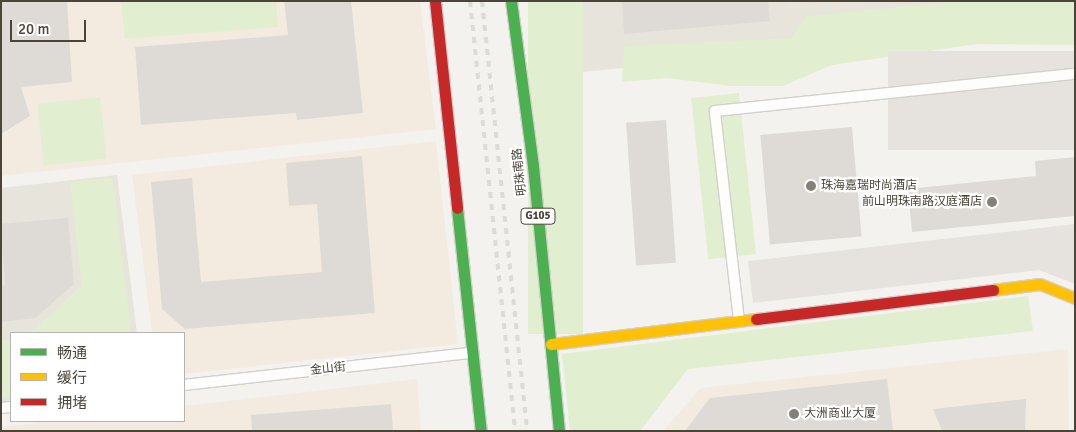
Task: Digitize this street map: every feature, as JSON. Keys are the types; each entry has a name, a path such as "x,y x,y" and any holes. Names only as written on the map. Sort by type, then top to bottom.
{"main road":[{"path":"435,1 481,431"},
{"name":"明珠南路","path":"511,1 533,166 559,431"},
{"path":"551,344 1040,284 1075,298"}],"lane":[{"path":"739,321 715,111 1075,74"},
{"name":"金山街","path":"185,385 472,353"}],"shaded area":[{"path":"1,1 420,1 436,129 1,176"},
{"path":"563,1 1075,1 1075,22 573,73"},
{"path":"786,1 883,1 787,10"},
{"path":"888,51 1075,51 1075,150 888,150"},
{"path":"436,141 458,344 185,374 185,332 152,332 132,175"},
{"path":"117,175 137,332 10,332 10,400 1,402 1,188"},
{"path":"1075,224 1075,284 1039,270 753,303 748,261"},
{"path":"1068,349 1069,431 663,431 701,388"},
{"path":"417,379 421,431 1,431 1,427 44,422 185,422 185,406"}],"green space":[{"path":"121,1 276,1 278,27 125,39"},
{"path":"528,1 583,1 583,334 528,334"},
{"path":"960,1 1075,1 1075,45 977,44 832,65 783,86 731,86 667,78 622,82 624,46 791,38 806,16"},
{"path":"739,93 756,254 708,259 691,98"},
{"path":"100,97 106,159 44,165 37,104"},
{"path":"113,178 131,332 31,332 82,285 70,182"},
{"path":"1028,296 1033,331 688,369 640,431 570,431 562,354"},
{"path":"1,340 10,340 10,397 1,397"}],"building":[{"path":"1,1 67,1 72,82 21,87 30,116 1,134"},
{"path":"284,1 351,1 363,113 297,120 296,113 141,125 135,47 288,35"},
{"path":"622,1 768,1 770,21 624,34"},
{"path":"666,120 676,263 636,265 626,123"},
{"name":"珠海嘉瑞时尚酒店","path":"852,127 862,237 770,245 760,135"},
{"path":"362,156 375,313 185,329 162,309 151,182 192,178 201,282 322,272 317,204 289,206 286,163"},
{"name":"前山明珠南路汉庭酒店","path":"1075,157 1075,216 912,232 908,189 1036,176 1035,161"},
{"path":"68,218 74,284 35,318 1,322 1,286 5,285 1,224"},
{"name":"大洲商业大厦","path":"887,379 893,431 685,431 710,398"},
{"path":"1026,399 1025,431 942,431 933,409"},
{"path":"391,404 393,431 252,431 251,415"}],"railway":[{"path":"470,1 515,431"},
{"path":"482,1 527,431"}],"traffic: fast":[{"path":"511,1 533,166 559,431"},
{"path":"457,208 481,431"}],"traffic: slow":[{"path":"993,290 1040,284 1075,298"},
{"path":"551,344 756,319"}],"traffic: jam":[{"path":"435,1 457,208"},
{"path":"756,319 993,290"}],"place":[{"name":"珠海嘉瑞时尚酒店","path":"811,186"},
{"name":"前山明珠南路汉庭酒店","path":"992,202"},
{"name":"大洲商业大厦","path":"794,414"}]}
